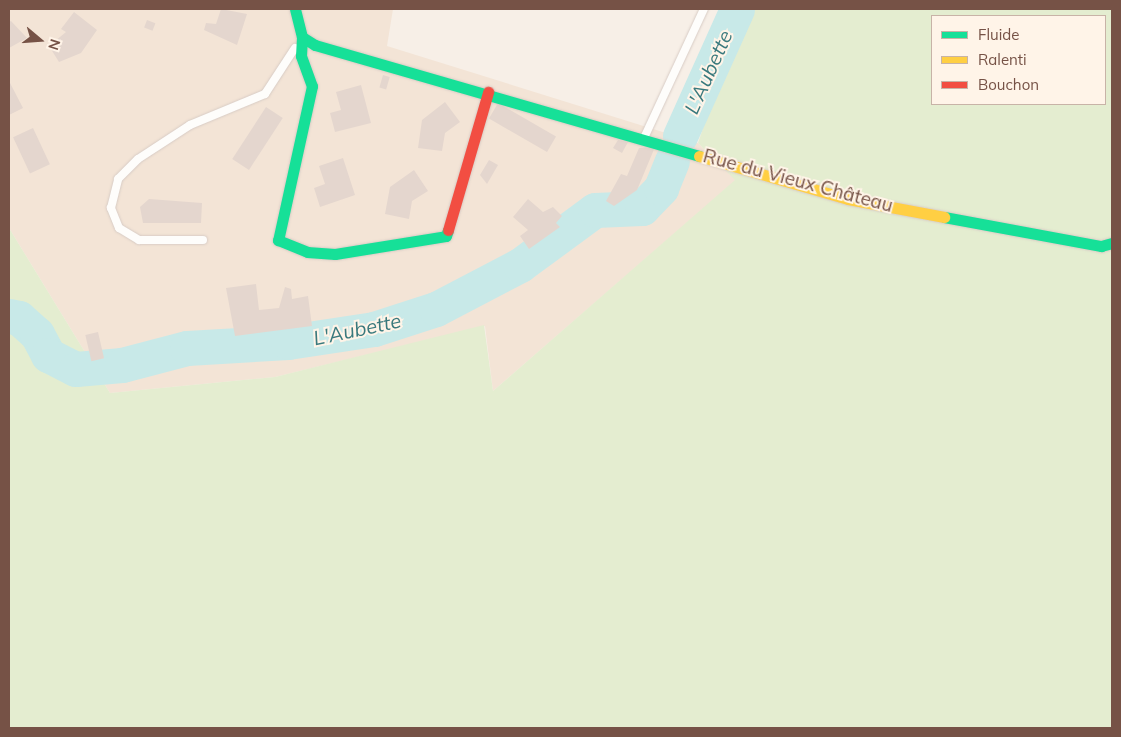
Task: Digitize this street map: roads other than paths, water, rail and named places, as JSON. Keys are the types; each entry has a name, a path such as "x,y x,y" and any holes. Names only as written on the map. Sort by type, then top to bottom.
{"street":[{"path":"295,9 302,37 301,56 312,86 278,240 307,252 335,254 446,236 488,92"},
{"name":"Rue du Vieux Château","path":"302,37 315,45 488,92 848,199 1092,245 1112,243"}],"lane":[{"path":"644,138 704,9"},
{"path":"203,240 139,240 119,228 111,208 118,179 138,159 190,125 265,94 302,37"}],"waterway":[{"name":"L'Aubette","path":"680,136 737,9"},
{"name":"L'Aubette","path":"9,316 19,318 37,334 48,355 76,369 122,365 187,348 288,342 374,329 436,309 520,265 595,210 642,208 661,188 672,161"}]}
